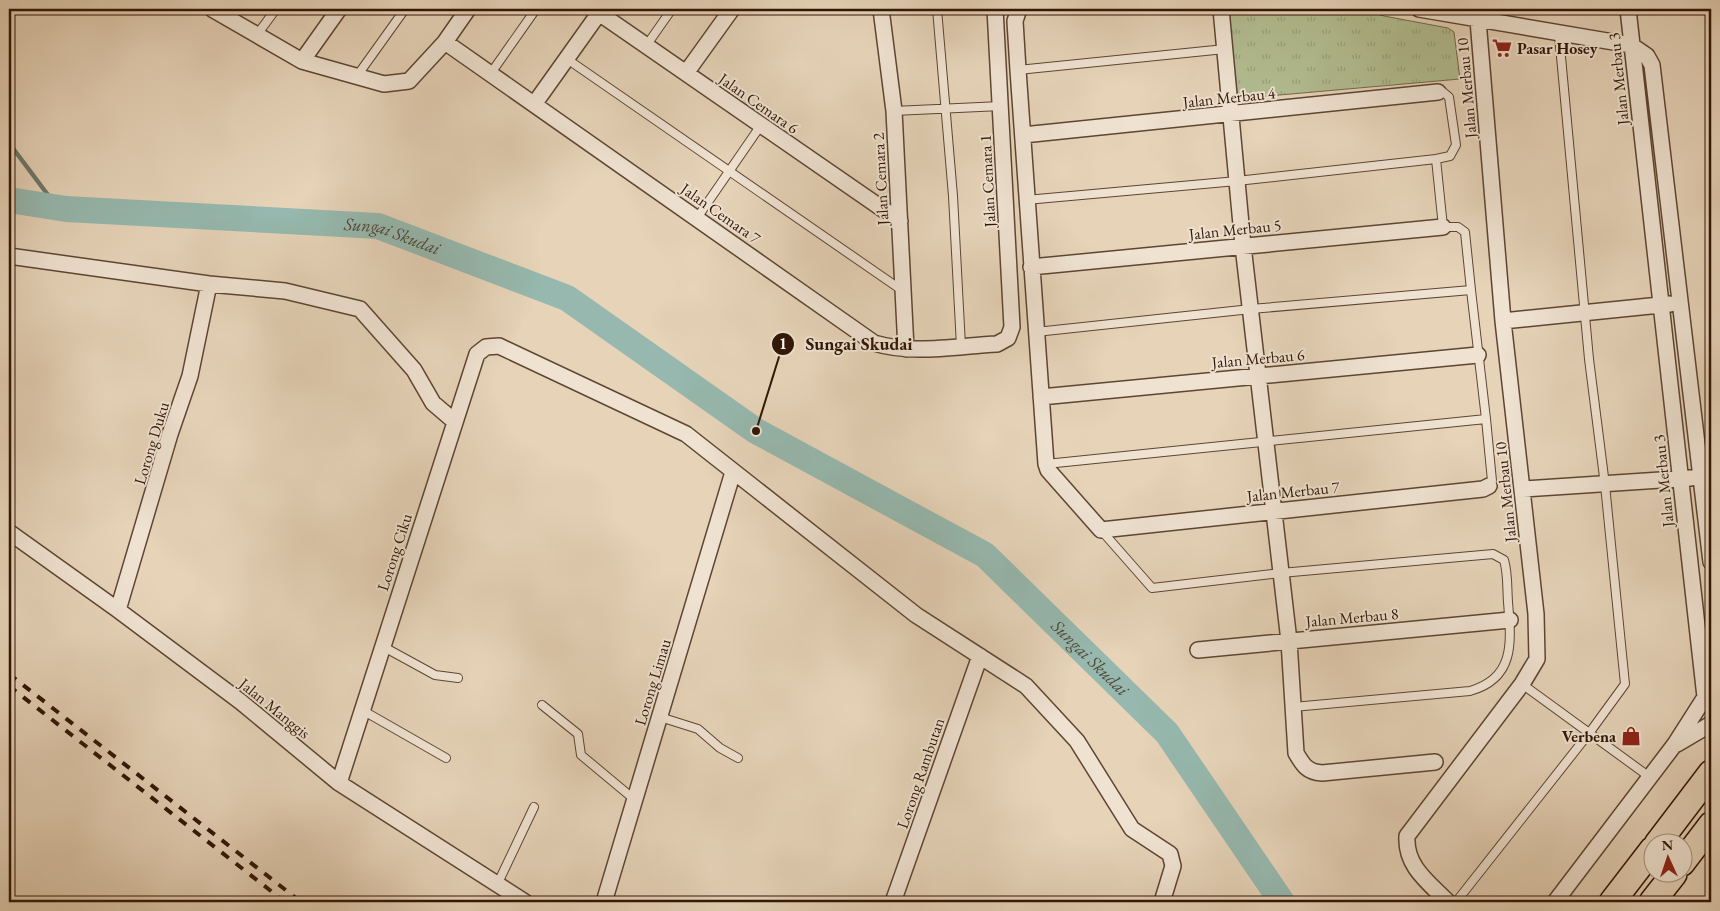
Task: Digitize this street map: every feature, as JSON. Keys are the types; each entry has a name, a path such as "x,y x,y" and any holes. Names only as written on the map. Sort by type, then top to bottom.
{"main road":[{"path":"1665,834 1711,773"},
{"path":"1692,852 1711,833"},
{"path":"1612,902 1642,863"},
{"path":"1652,902 1666,884"}],"street":[{"path":"212,9 302,61 384,84 409,82 445,42 468,9"},
{"path":"302,61 339,9"},
{"path":"686,74 732,9"},
{"name":"Jalan Cemara 2","path":"881,9 894,111 906,349"},
{"name":"Jalan Cemara 1","path":"995,9 1012,327 1008,338 997,344"},
{"path":"1019,9 1015,21 1026,200 1046,464 1048,470 1101,530"},
{"path":"1221,9 1243,246 1289,641 1296,753 1302,764 1312,772 1322,774 1435,762"},
{"path":"1419,9 1631,45 1647,56 1652,65 1711,562"},
{"name":"Jalan Merbau 3","path":"1555,902 1565,895 1675,744 1705,697 1628,9"},
{"path":"535,103 601,11"},
{"name":"Jalan Cemara 6","path":"601,11 646,46 900,221"},
{"name":"Jalan Merbau 10","path":"1448,902 1415,870 1406,847 1407,836 1522,684 1537,659 1536,614 1503,321 1478,20"},
{"name":"Jalan Cemara 7","path":"445,42 535,103 874,343 890,348 906,349 997,344"},
{"name":"Jalan Merbau 4","path":"1023,135 1438,92"},
{"name":"Jalan Merbau 5","path":"1031,266 1443,227"},
{"path":"9,256 209,284 286,291 360,309 414,370 433,403 454,421"},
{"name":"Lorong Duku","path":"118,610 170,434 190,376 209,284"},
{"path":"1503,321 1681,303"},
{"name":"Lorong Ciku","path":"339,783 477,354 486,347 499,346 686,434 733,472"},
{"name":"Jalan Merbau 6","path":"1041,397 1478,355"},
{"path":"733,472 916,615 1026,686 1077,741 1132,829 1170,854 1173,866 1162,902"},
{"name":"Lorong Limau","path":"604,902 733,472"},
{"path":"1523,489 1702,477"},
{"name":"Jalan Merbau 7","path":"1101,530 1483,489 1489,486"},
{"name":"Jalan Manggis","path":"9,532 118,610 241,702 339,783 525,902"},
{"name":"Jalan Merbau 8","path":"1198,650 1510,620"},
{"name":"Lorong Rambutan","path":"893,902 980,656"},
{"path":"1675,744 1711,724"}],"lane":[{"path":"256,36 276,9"},
{"path":"357,76 405,9"},
{"path":"491,73 536,9"},
{"path":"646,46 672,9"},
{"path":"937,9 946,108 961,346"},
{"path":"1456,902 1621,691 1625,684 1626,676 1586,313 1559,34"},
{"path":"1018,70 1225,49"},
{"path":"567,60 728,173 904,291"},
{"path":"1026,200 1237,181 1450,156 1456,150 1456,145 1449,97 1443,92 1438,92"},
{"path":"894,111 1001,106"},
{"path":"697,218 761,125"},
{"path":"1436,159 1443,227 1458,227 1464,232 1486,419 1492,481 1489,486"},
{"path":"1036,332 1251,309 1472,290"},
{"path":"1046,464 1486,419"},
{"path":"1101,530 1152,588 1281,573 1498,554 1505,564 1512,643 1509,658 1501,670 1483,687 1470,690 1293,706"},
{"path":"382,646 435,675 458,678"},
{"path":"1522,684 1590,732 1650,778"},
{"path":"542,704 574,728 578,734 581,755 635,800"},
{"path":"362,710 446,758"},
{"path":"660,717 694,727 720,748 738,758"},
{"path":"496,885 534,806"}],"green space":[{"path":"1228,9 1361,9 1384,16 1448,28 1454,32 1460,79 1246,98 1238,94 1234,87"}],"waterway":[{"path":"9,143 57,207"},
{"name":"Sungai Skudai","path":"9,200 66,209 378,226 567,298 756,431 985,555 1167,733 1282,902"}],"railway":[{"path":"9,674 301,902"},
{"path":"9,686 285,902"}],"place":[{"name":"Pasar Hosey","path":"1502,48"},
{"name":"Sungai Skudai","path":"756,431"},
{"name":"Verbena","path":"1631,736"}]}
